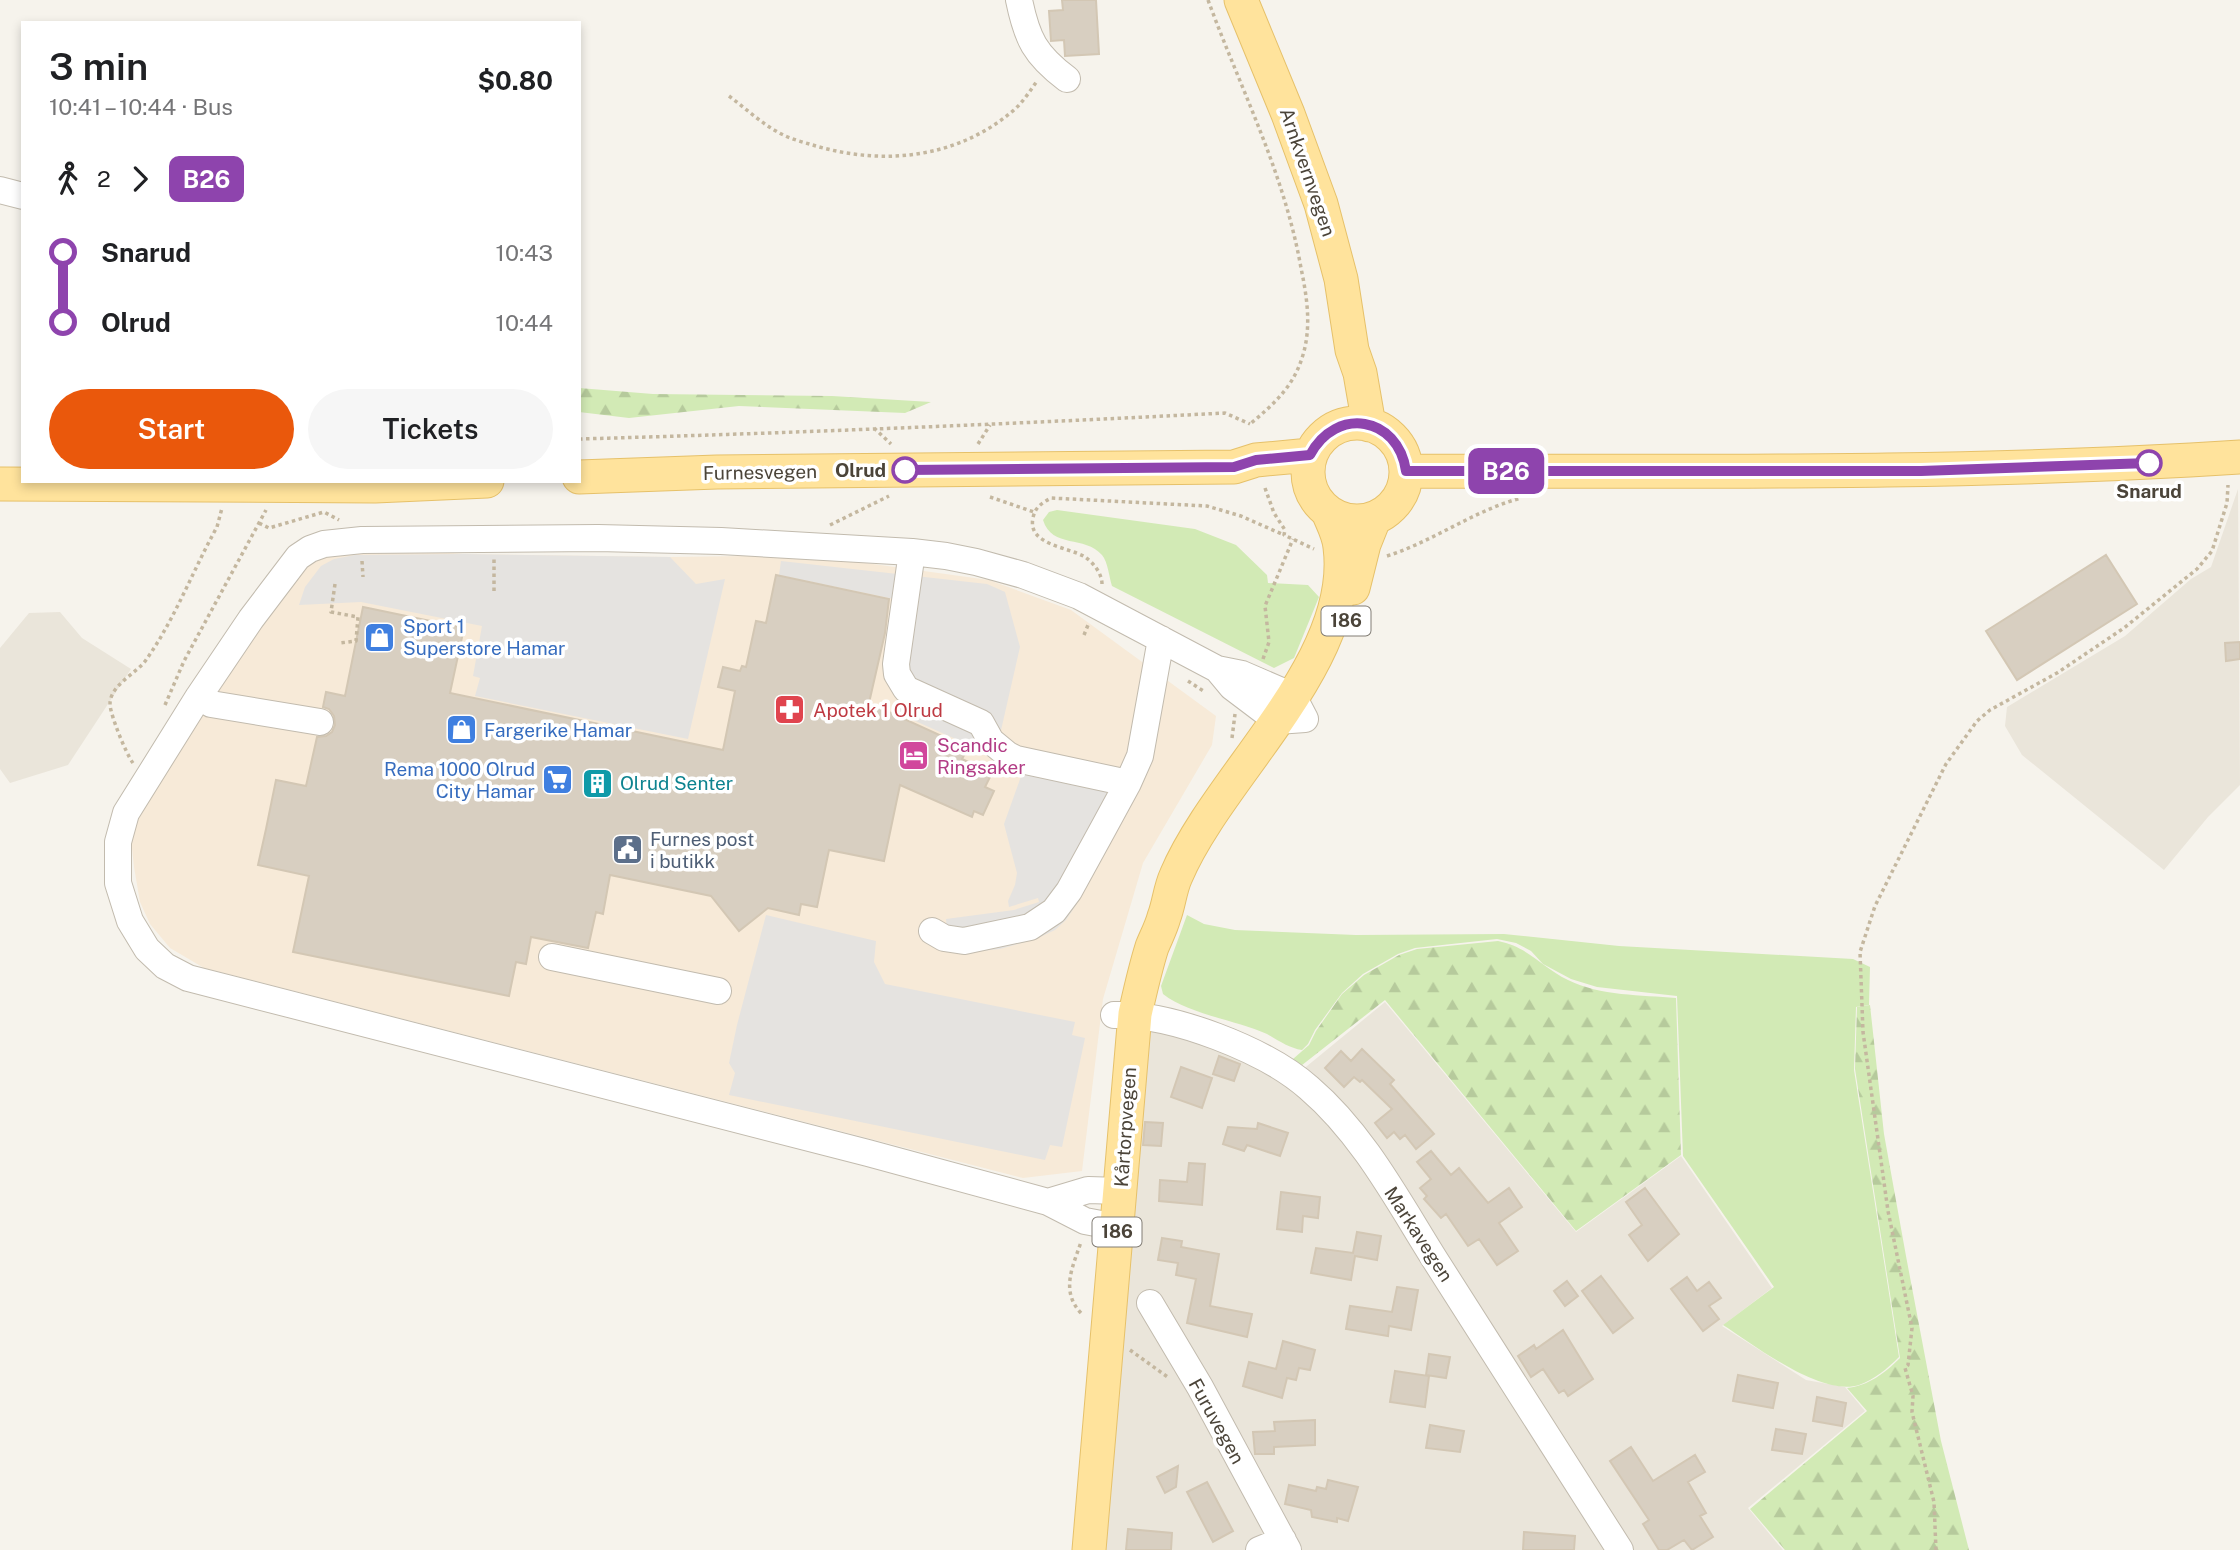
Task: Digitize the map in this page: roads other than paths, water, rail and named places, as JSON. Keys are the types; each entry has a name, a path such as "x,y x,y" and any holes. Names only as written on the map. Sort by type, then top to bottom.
{"main road":[{"name":"Arnkvernvegen","path":"1241,0 1321,204 1341,279 1352,350 1345,375 1355,425"},
{"path":"1355,425 1379,428 1395,442 1401,450 1406,471 1405,483 1394,505 1374,519 1350,521 1328,512 1319,504 1309,469 1322,437 1355,425"},
{"path":"1406,471 1921,471 2162,462 2234,471"},
{"name":"Furnesvegen","path":"581,477 717,472 1234,467 1258,475 1309,469"},
{"path":"0,484 375,486 442,483"},
{"name":"Kårtorpvegen","path":"1292,712 1322,643 1338,593 1340,549 1338,534 1328,512"},
{"name":"Kårtorpvegen","path":"1088,1550 1120,1191 1124,1015 1164,918 1292,712 1334,658 1345,627 1364,544 1374,519"}],"street":[{"path":"1019,0 1029,41 1058,73"},
{"path":"0,190 21,195"},
{"path":"1117,1227 1085,1221 1048,1202 868,1153 188,978 165,966 147,949 130,921 118,883 118,842 126,813 199,696 287,570 304,553 324,544 358,540 612,538 786,544 912,552 976,562 1023,575 1079,596 1159,650 1217,669 1242,674 1292,712"},
{"path":"912,552 896,664 897,674 906,689 981,723 991,741 1016,759 1128,783"},
{"path":"932,931 944,938 964,941 1030,927 1054,911 1069,891 1140,757 1159,650"},
{"path":"199,696 211,704 320,722"},
{"path":"552,957 718,991"},
{"name":"Markavegen","path":"1124,1015 1202,1032 1260,1055 1307,1086 1327,1104 1375,1165 1620,1550"},
{"path":"1048,1202 1088,1190 1120,1191"},
{"name":"Furuvegen","path":"1150,1303 1200,1387 1277,1547"}],"place":[{"name":"Snarud","path":"2149,463"},
{"name":"Olrud","path":"905,470"},
{"name":"Sport 1 Superstore Hamar","path":"380,637"},
{"name":"Apotek 1 Olrud","path":"790,710"},
{"name":"Fargerike Hamar","path":"461,730"},
{"name":"Scandic Ringsaker","path":"914,756"},
{"name":"Rema 1000 Olrud City Hamar","path":"558,780"},
{"name":"Olrud Senter","path":"597,783"},
{"name":"Furnes post i butikk","path":"627,850"}]}
